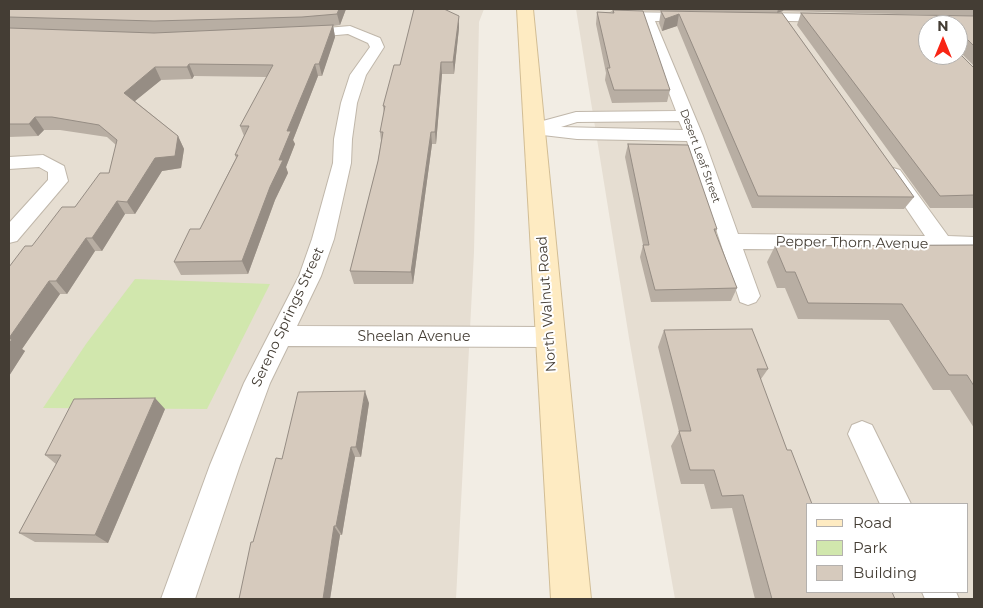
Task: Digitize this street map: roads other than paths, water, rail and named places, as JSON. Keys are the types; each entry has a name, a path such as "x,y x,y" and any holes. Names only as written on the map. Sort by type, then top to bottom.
{"street":[{"name":"North Walnut Road","path":"525,9 570,599"},
{"path":"605,16 705,17"},
{"name":"Desert Leaf Street","path":"647,17 694,136 748,296"},
{"path":"744,17 841,19"},
{"path":"782,17 794,34"},
{"name":"Sereno Springs Street","path":"178,599 225,465 257,383 310,276 324,239 342,163 349,102 358,75 376,46 375,41 350,30 286,35"},
{"path":"625,116 629,134"},
{"path":"534,129 576,117 686,116"},
{"path":"534,129 577,134 694,136"},
{"path":"9,163 43,161 57,170 58,181 9,236"},
{"path":"885,163 942,244"},
{"name":"Pepper Thorn Avenue","path":"730,241 974,244"},
{"name":"Sheelan Avenue","path":"280,336 549,337"},
{"path":"862,434 896,503"}]}
